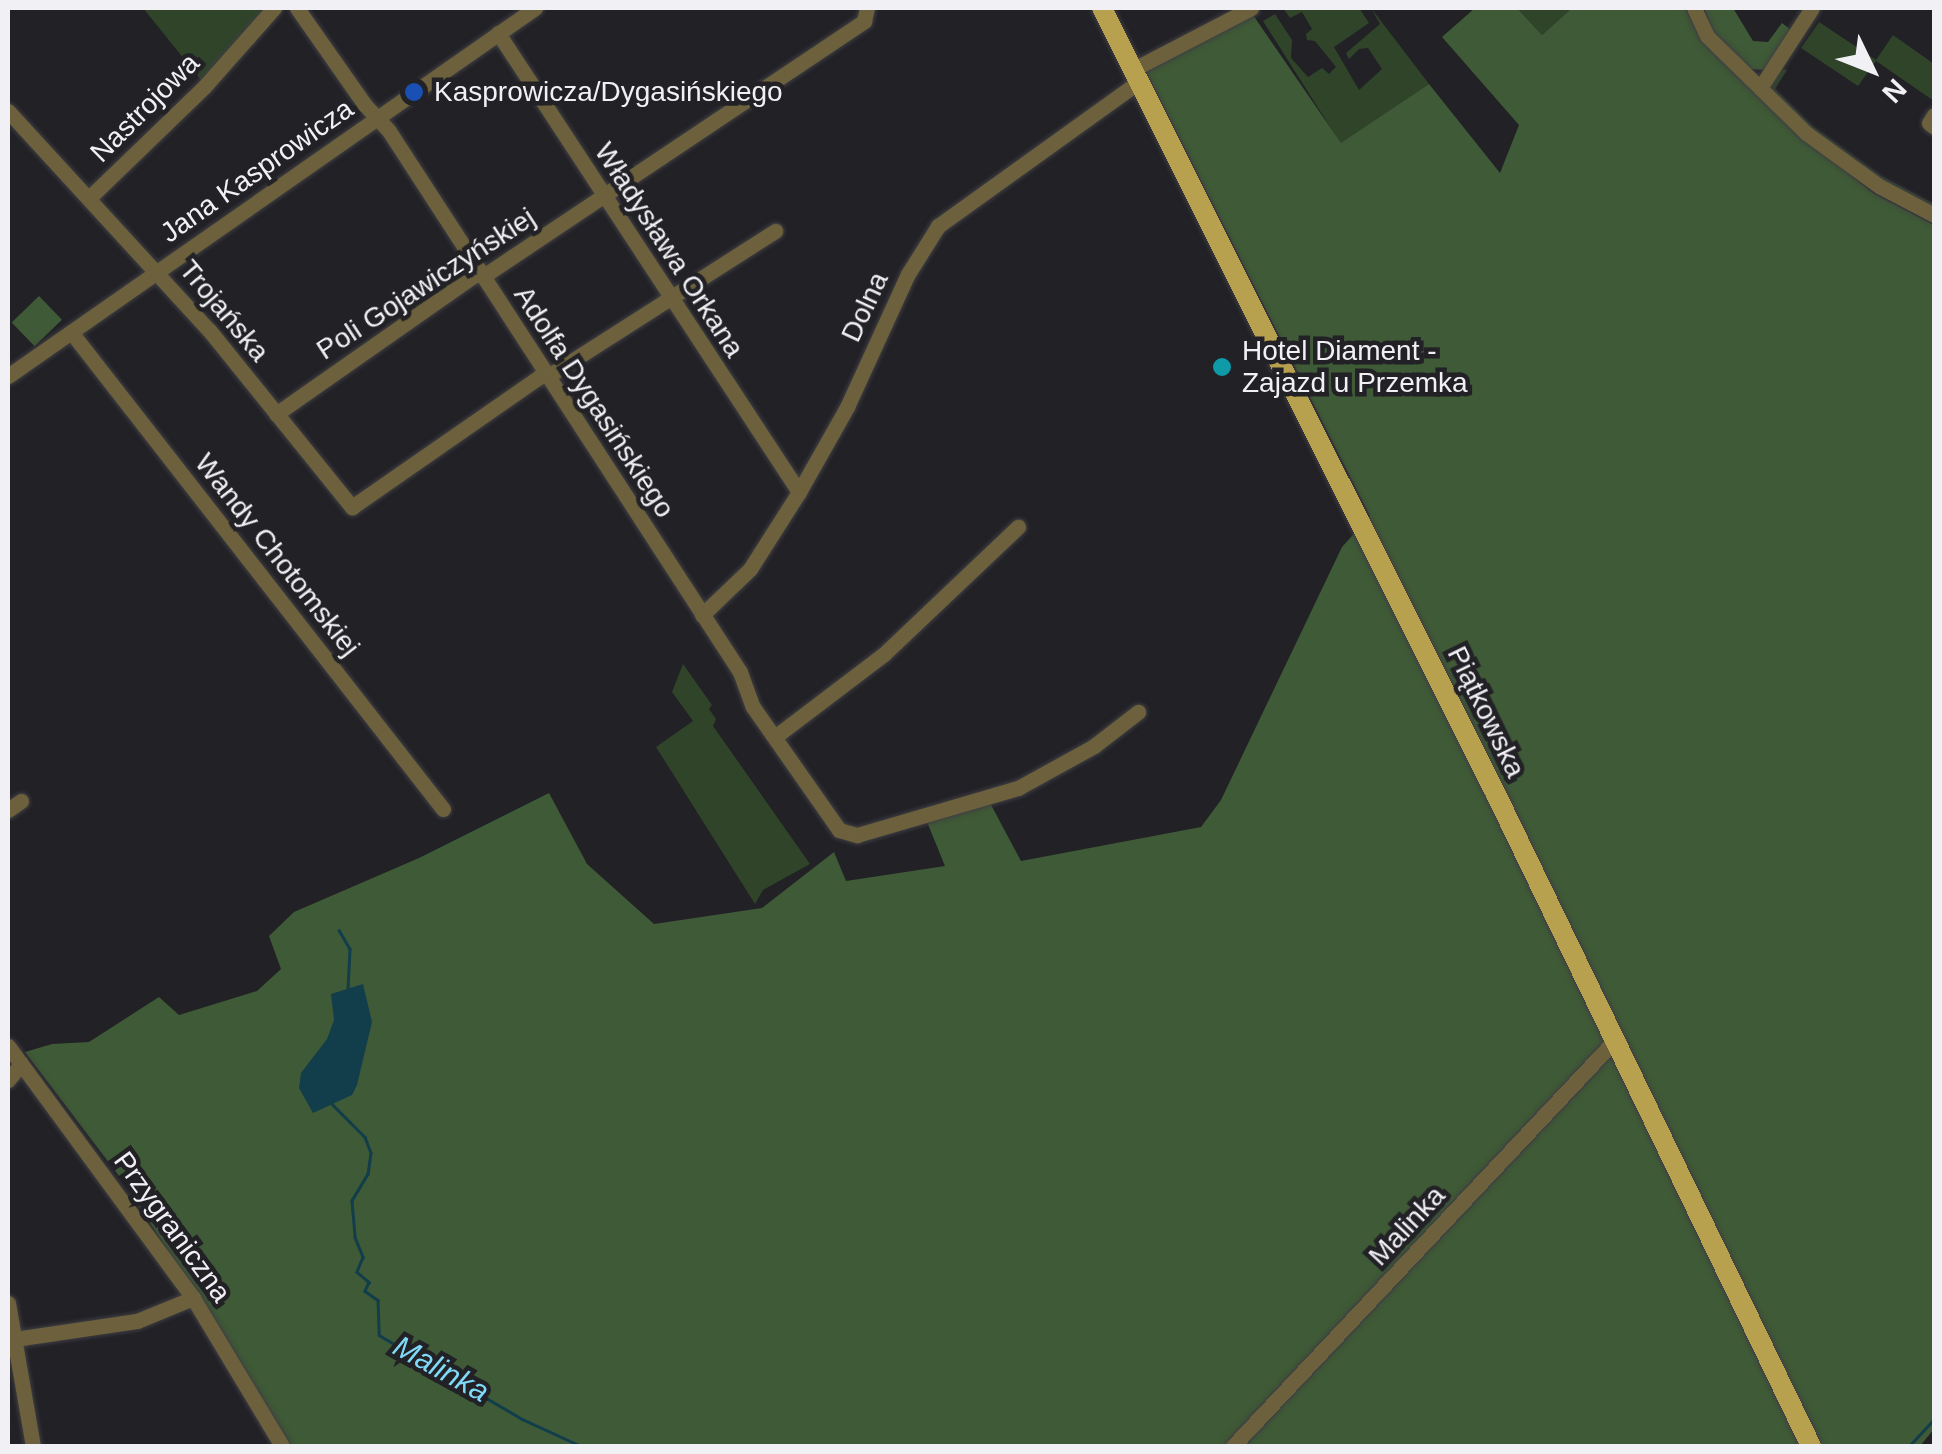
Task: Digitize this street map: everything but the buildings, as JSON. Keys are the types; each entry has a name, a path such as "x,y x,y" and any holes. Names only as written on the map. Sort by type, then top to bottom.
{"main road":[{"name":"Piątkowska","path":"1102,8 1616,1040 1811,1446"}],"street":[{"name":"Nastrojowa","path":"89,198 204,88 274,8"},
{"name":"Adolfa Dygasińskiego","path":"297,8 376,117 548,376 740,672 754,707 839,830 857,835 1018,788 1094,746 1138,712"},
{"name":"Jana Kasprowicza","path":"9,371 158,272 535,8"},
{"name":"Poli Gojawiczyńskiej","path":"276,414 474,276 482,276 605,196 864,21 868,8"},
{"name":"Dolna","path":"702,615 750,569 799,492 846,407 908,274 938,226 1137,75 1251,8"},
{"path":"1694,8 1707,36 1806,134 1934,215"},
{"path":"1760,88 1812,8"},
{"name":"Władysława Orkana","path":"498,33 799,492"},
{"name":"Trojańska","path":"8,112 158,272 352,507 539,377 548,376"},
{"path":"1934,115 1928,123 1934,127"},
{"path":"548,376 775,230"},
{"name":"Wandy Chotomskiej","path":"71,332 444,809"},
{"path":"776,736 884,654 1018,527"},
{"name":"Malinka","path":"1233,1446 1616,1040"},
{"name":"Przygraniczna","path":"8,1046 193,1298 282,1446"},
{"path":"8,1080 21,1064"},
{"path":"10,1340 137,1320 193,1298"},
{"path":"8,1303 10,1340 34,1446"}],"green space":[{"path":"143,8 265,8 201,80"},
{"path":"1283,8 1359,8 1369,23 1334,47 1359,90 1382,69 1368,48 1359,49 1349,59 1346,53 1380,24 1371,8 1429,84 1341,144 1263,21 1275,14 1292,40 1291,58 1308,77 1322,68 1329,74 1336,67 1315,41 1307,40 1306,34 1312,29 1302,12 1290,18"},
{"path":"1475,8 1517,8 1542,35 1572,8 1685,8 1702,41 1802,137 1873,193 1934,225 1934,1429 1920,1446 285,1446 210,1315 122,1180 25,1052 52,1044 89,1042 159,997 179,1015 257,991 281,969 269,936 294,912 419,858 549,793 587,864 654,924 762,908 834,852 846,881 945,866 927,822 989,801 1021,861 1201,827 1221,800 1342,547 1370,516 1145,70 1253,15 1341,143 1429,84 1500,173 1519,125 1442,37"},
{"path":"1517,8 1572,8 1542,35"},
{"path":"1704,8 1733,8 1753,41 1768,42 1782,23 1791,30 1764,70 1750,69 1713,31"},
{"path":"1819,22 1876,60 1893,35 1934,64 1934,101 1876,61 1858,86 1801,48"},
{"path":"1779,69 1787,70 1775,89 1812,126 1881,176 1934,204 1934,210 1881,182 1809,129 1770,89"},
{"path":"39,296 62,320 35,346 12,322"},
{"path":"683,664 712,705 709,709 716,719 713,726 810,864 763,890 755,904 656,747 693,721 672,692"}],"water":[{"path":"363,984 372,1022 357,1085 352,1095 313,1113 299,1088 301,1073 327,1039 334,1020 331,994"}],"waterway":[{"name":"Malinka","path":"339,930 350,949 348,990"},
{"name":"Malinka","path":"332,1104 365,1137 371,1153 368,1174 352,1201 355,1237 363,1257 357,1272 369,1282 365,1291 378,1300 379,1335 522,1419 581,1446"},
{"path":"1909,1446 1934,1419"}],"place":[{"name":"Kasprowicza/Dygasińskiego","path":"414,92"},
{"name":"Hotel Diament - Zajazd u Przemka","path":"1222,367"}]}
